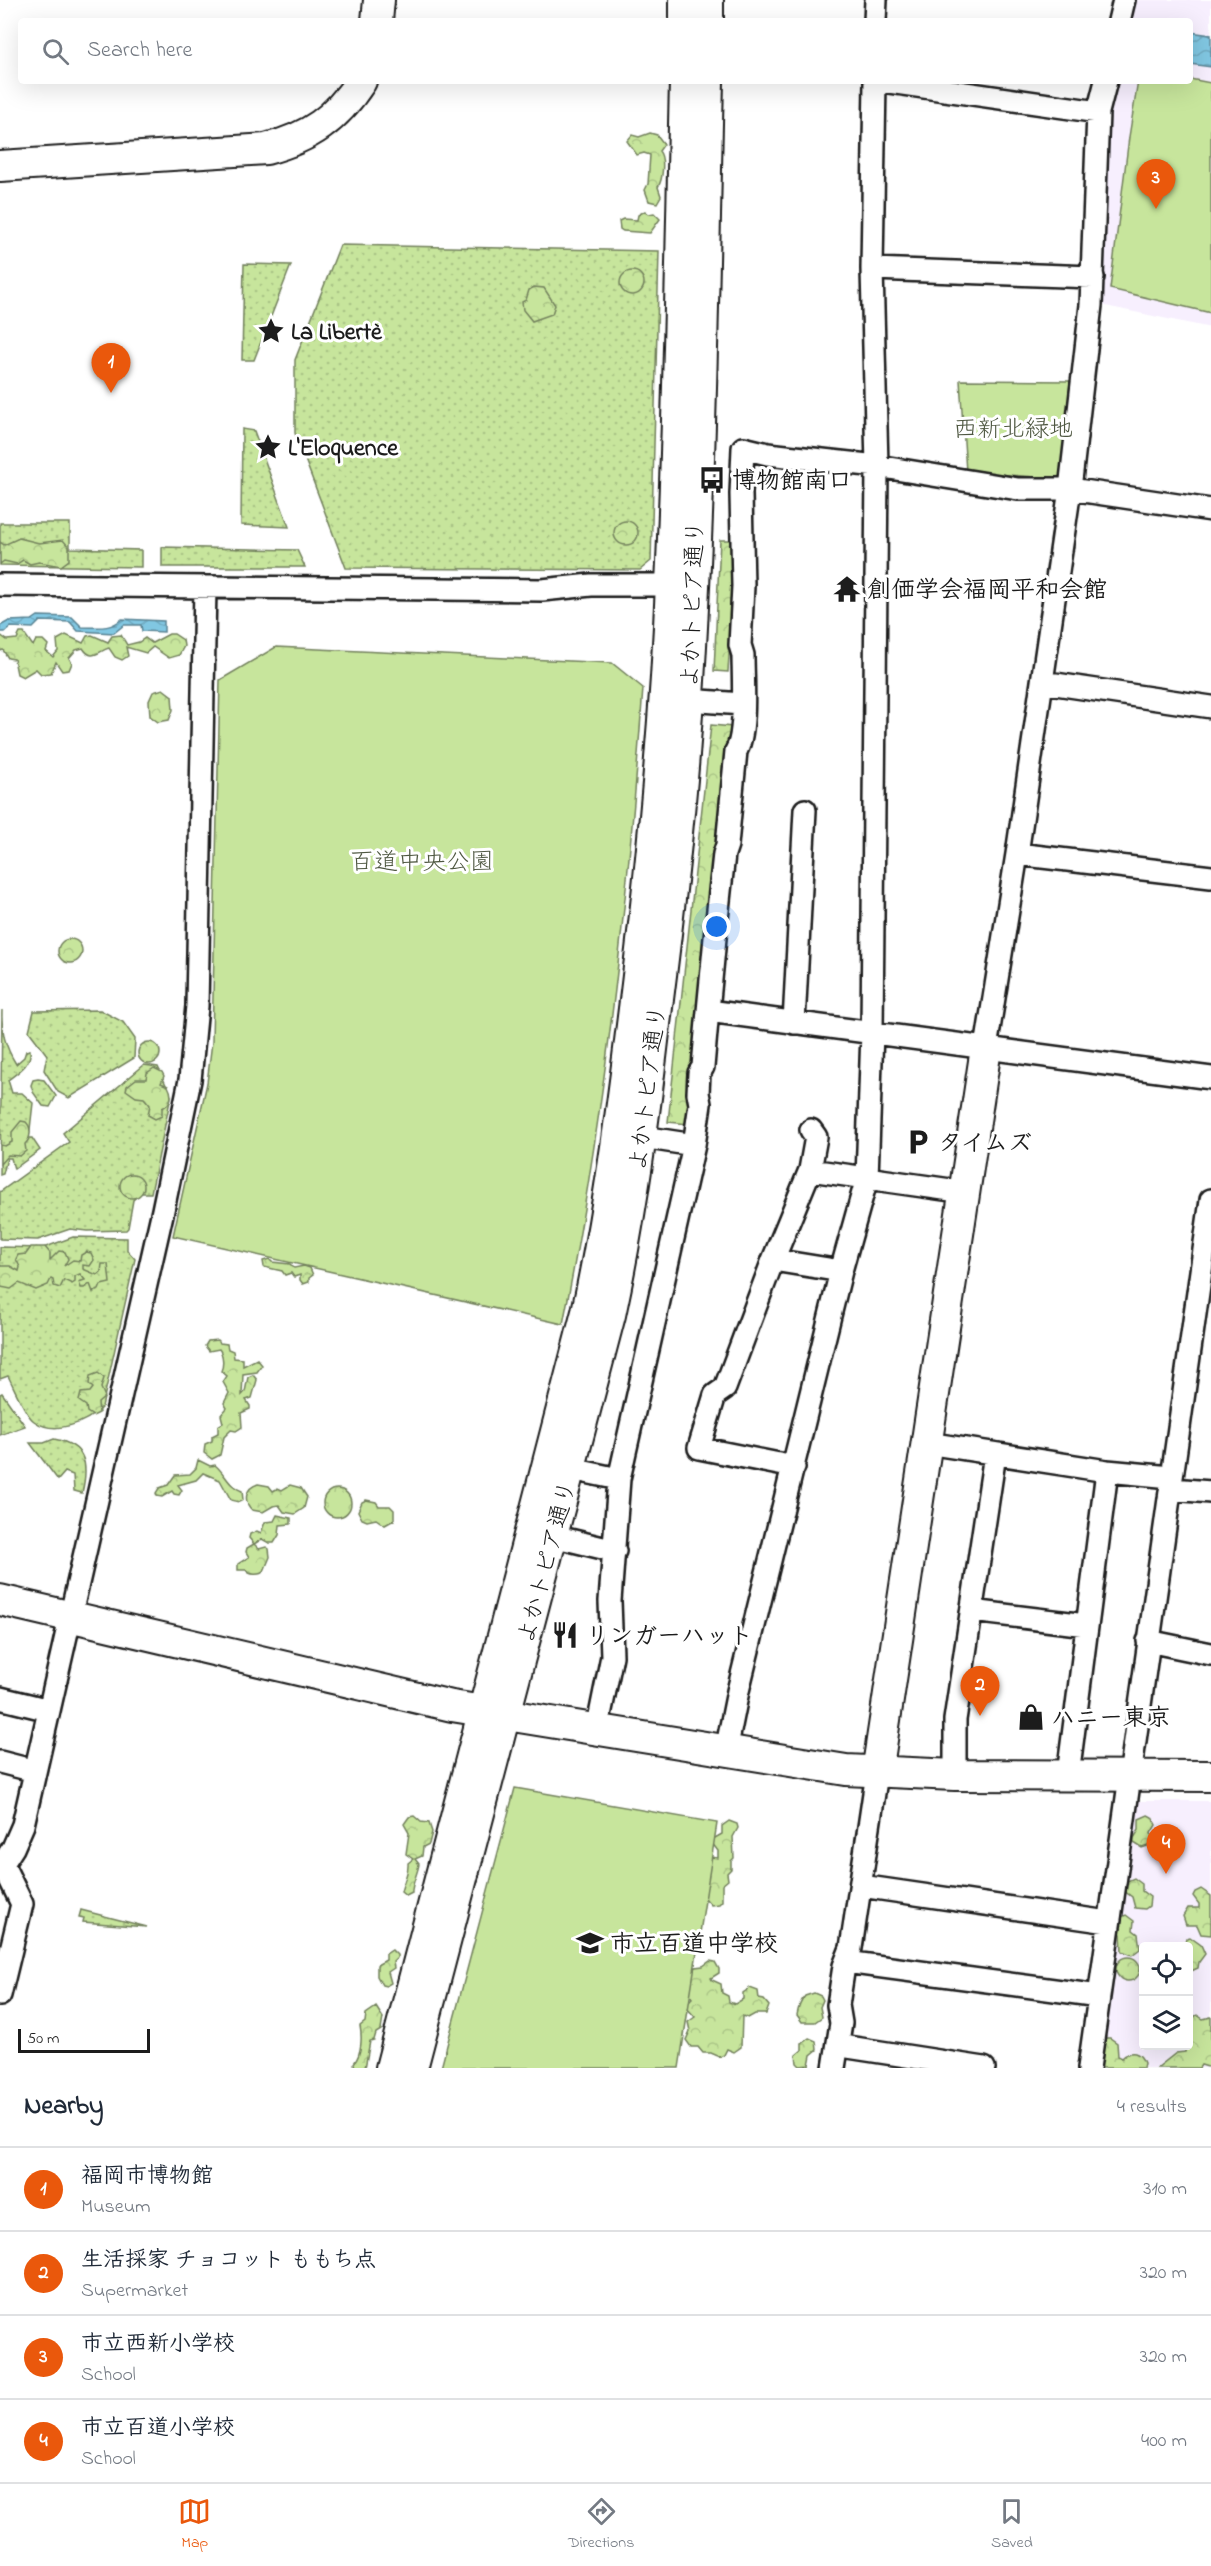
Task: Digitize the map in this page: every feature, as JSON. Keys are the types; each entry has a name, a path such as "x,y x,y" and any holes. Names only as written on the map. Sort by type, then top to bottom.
{"street":[{"path":"377,18 379,0"},
{"path":"685,0 685,18"},
{"path":"708,0 708,18"},
{"path":"875,18 876,0"},
{"path":"1120,18 1124,0"},
{"path":"0,166 266,149 298,138 326,123 338,113 359,84"},
{"name":"よかトピア通り","path":"412,2068 603,1237 619,1132 645,914 664,709 671,585 685,84"},
{"name":"よかトピア通り","path":"391,2068 495,1713 553,1536 626,1244 642,1137 665,944 688,700 696,520 708,84"},
{"path":"726,1751 738,1691 841,1271 867,1179 872,1032 877,466 872,269 874,84"},
{"path":"903,84 1098,112"},
{"path":"834,2068 841,2023 838,2005 851,1948 861,1886 1070,489 1093,277 1098,112 1105,84"},
{"path":"872,269 1093,277"},
{"path":"597,1730 612,1656 610,1601 619,1479 694,1145 700,1104 699,1073 703,1067 731,790 736,751 740,744 743,655 740,645 743,575 741,494 743,448 768,454 877,466 1018,489 1070,489 1211,510"},
{"path":"0,585 542,590 591,585 671,585"},
{"path":"0,1995 22,1904 1,1867 13,1848 23,1825 163,1210 192,1070 197,1006 205,587"},
{"path":"1042,682 1211,707"},
{"path":"688,700 742,704"},
{"path":"794,1023 805,810"},
{"path":"1017,854 1211,877"},
{"path":"716,1012 1211,1078"},
{"path":"794,1467 699,1448 715,1395 725,1388 810,1170 816,1137 811,1130"},
{"path":"642,1137 694,1145"},
{"path":"810,1170 965,1192"},
{"path":"1089,2068 1210,1212"},
{"path":"773,1260 841,1271"},
{"path":"927,1443 1107,1471 1211,1492"},
{"path":"955,1775 955,1720 995,1454"},
{"path":"571,1469 619,1479"},
{"path":"1068,1775 1107,1471"},
{"path":"553,1536 615,1551"},
{"path":"0,1600 495,1713 846,1770 955,1775 1211,1776"},
{"path":"972,1611 1086,1625"},
{"path":"1148,1641 1211,1654"},
{"path":"0,1698 49,1710"},
{"path":"0,1762 35,1771"},
{"path":"861,1886 1108,1922"},
{"path":"846,1962 1099,1996"},
{"path":"848,2047 984,2068"}],"shaded area":[{"path":"1131,0 1211,0 1211,328 1096,304 1107,113 1113,84 1193,84 1193,18 1127,18"},
{"path":"1132,1801 1211,1801 1211,2068 1095,2068"}],"green space":[{"path":"1193,80 1211,83 1211,313 1110,289 1138,84 1193,84"},
{"path":"650,133 657,135 664,144 659,151 663,169 658,187 661,196 657,203 649,201 645,190 648,184 650,155 644,153 637,155 627,141 632,135 639,137"},
{"path":"645,211 649,214 654,213 660,219 650,233 620,229 619,221 637,220 638,215"},
{"path":"340,245 659,251 651,561 640,570 346,568 295,433 295,360"},
{"path":"244,264 291,265 254,360 242,360"},
{"path":"632,271 640,275 644,283 640,291 632,295 624,291 620,283 624,275"},
{"path":"534,287 544,288 555,305 552,314 532,321 523,310 522,302 526,300 529,290"},
{"name":"西新北緑地","path":"960,380 1070,381 1064,479 966,472"},
{"path":"242,429 254,431 289,527 241,525"},
{"path":"626,521 631,522 637,528 637,538 631,544 626,545 621,544 615,538 614,533 615,528 621,522"},
{"path":"0,523 70,523 70,548 141,550 141,567 0,565"},
{"path":"19,538 39,543 63,540 69,547 69,560 61,566 39,562 30,564 23,560 17,564 4,561 0,564 0,542 4,545"},
{"path":"720,540 736,540 728,672 714,671"},
{"path":"162,547 297,550 305,567 162,567"},
{"path":"20,633 24,633 33,646 36,640 43,640 48,645 46,651 53,657 58,651 57,640 66,635 83,643 87,636 92,635 108,642 112,636 121,635 127,645 145,638 152,643 169,634 174,634 183,640 184,646 179,655 169,658 153,647 146,653 126,647 128,656 122,660 115,657 109,648 92,655 83,648 76,650 69,658 72,663 69,670 62,671 56,662 51,673 41,674 36,669 23,677 17,674 14,659 8,658 3,650 0,651 0,635 7,640 17,639"},
{"name":"百道中央公園","path":"276,647 612,663 643,688 630,848 603,1087 563,1324 173,1236 207,1083 212,1042 220,680"},
{"path":"163,689 172,696 173,710 169,720 158,722 150,716 149,701 153,692"},
{"path":"711,725 733,727 689,1124 668,1122"},
{"path":"70,939 75,940 81,946 81,956 75,962 70,963 65,962 59,956 58,951 59,946 65,940"},
{"path":"100,1010 123,1022 135,1039 134,1058 69,1098 58,1092 44,1070 47,1055 29,1031 34,1011"},
{"path":"2,1018 6,1045 16,1064 24,1057 26,1051 30,1050 27,1064 8,1080 12,1093 22,1093 33,1103 29,1138 32,1138 40,1150 14,1169 11,1158 7,1158 3,1174 0,1175"},
{"path":"149,1042 157,1045 160,1053 157,1061 149,1064 141,1061 138,1053 141,1045"},
{"path":"144,1065 158,1067 171,1096 151,1193 141,1193 133,1200 128,1228 126,1230 87,1231 70,1229 38,1240 0,1239 0,1192 69,1142 63,1133"},
{"path":"154,1068 162,1072 164,1076 161,1083 168,1086 171,1093 170,1102 162,1108 162,1116 155,1119 148,1115 150,1105 144,1098 136,1097 126,1090 127,1086 136,1079 146,1079 147,1073"},
{"path":"33,1080 44,1080 56,1096 50,1107 43,1106 33,1092 31,1085"},
{"path":"21,1121 28,1124 30,1130 29,1139 25,1144 26,1151 20,1156 8,1155 0,1164 0,1145 5,1146 12,1142 12,1132"},
{"path":"132,1174 140,1178 144,1186 140,1194 132,1198 124,1194 120,1186 124,1178"},
{"path":"73,1237 127,1238 127,1250 135,1259 102,1407 88,1418 70,1426 51,1427 42,1425 31,1418 8,1376 0,1379 0,1247 43,1248"},
{"path":"31,1247 45,1247 50,1253 50,1260 59,1251 65,1252 68,1259 64,1266 73,1260 80,1261 81,1255 86,1252 91,1253 94,1260 90,1266 83,1265 83,1269 97,1275 101,1272 102,1264 108,1264 110,1283 101,1285 99,1290 93,1292 90,1284 81,1288 79,1282 85,1280 80,1274 75,1276 75,1282 72,1284 64,1280 60,1288 54,1286 51,1279 48,1285 36,1290 19,1283 11,1289 1,1287 0,1266 10,1266 19,1271 20,1267 16,1259 18,1255 26,1254"},
{"path":"269,1259 272,1262 290,1264 294,1268 304,1266 310,1268 313,1275 309,1278 309,1282 303,1284 300,1275 294,1277 291,1273 285,1275 282,1271 264,1267 263,1261"},
{"path":"217,1340 227,1344 228,1349 233,1351 234,1358 243,1359 243,1366 257,1359 262,1365 257,1372 243,1374 242,1395 245,1392 248,1377 253,1375 257,1380 252,1398 246,1400 250,1409 241,1413 242,1427 236,1431 231,1430 224,1437 220,1455 212,1459 204,1453 205,1444 212,1441 212,1436 218,1433 218,1426 223,1423 221,1415 227,1408 224,1403 229,1393 223,1382 227,1376 221,1371 223,1363 219,1349 209,1351 205,1346 208,1341"},
{"path":"98,1373 104,1378 101,1388 105,1397 98,1403 99,1413 93,1416 79,1401 81,1393 90,1392 93,1388 89,1384 90,1376"},
{"path":"2,1393 25,1426 0,1435 0,1394"},
{"path":"54,1439 73,1446 83,1457 85,1473 82,1493 74,1491 73,1475 65,1472 58,1480 30,1443 44,1443"},
{"path":"198,1460 219,1468 233,1486 242,1491 243,1500 239,1502 231,1500 220,1480 203,1473 196,1480 178,1485 182,1490 179,1495 172,1491 162,1497 157,1496 159,1488 168,1485 175,1475 190,1474 196,1468"},
{"path":"258,1484 269,1486 273,1491 278,1488 282,1490 290,1485 301,1488 307,1497 304,1508 295,1514 284,1512 279,1505 263,1512 252,1510 247,1503 247,1495 250,1488"},
{"path":"337,1489 347,1493 351,1503 347,1513 337,1517 327,1513 323,1503 327,1493"},
{"path":"366,1500 376,1502 379,1506 390,1506 394,1510 394,1520 385,1525 376,1519 367,1521 362,1519 358,1511 362,1502"},
{"path":"277,1515 291,1518 291,1524 280,1525 279,1535 274,1543 262,1539 254,1544 249,1538 250,1534 257,1531 261,1533 265,1522 274,1521"},
{"path":"254,1544 259,1549 266,1547 269,1549 270,1557 264,1571 260,1574 238,1570 238,1564 249,1557 246,1552 247,1548"},
{"name":"市立百道中学校","path":"515,1788 717,1823 679,2068 441,2068"},
{"path":"1148,1815 1152,1817 1156,1825 1151,1833 1153,1840 1151,1845 1142,1848 1134,1843 1134,1838 1139,1830 1139,1819"},
{"path":"414,1816 421,1822 429,1823 432,1832 429,1844 423,1847 422,1856 415,1859 419,1864 412,1893 406,1896 401,1892 408,1863 413,1859 406,1854 409,1833 404,1824 409,1817"},
{"path":"729,1821 737,1824 738,1828 733,1837 734,1858 731,1861 731,1869 727,1873 728,1880 722,1885 722,1901 711,1905 705,1898 710,1857 718,1858 718,1851 712,1843 713,1839 722,1834 722,1826"},
{"path":"1134,1878 1142,1884 1142,1891 1150,1897 1149,1906 1145,1909 1135,1908 1132,1897 1124,1891 1125,1882"},
{"path":"1201,1889 1211,1896 1211,1935 1201,1934 1197,1925 1186,1925 1183,1916 1188,1908 1199,1908 1193,1896"},
{"path":"81,1910 147,1927 83,1922 84,1918 79,1917"},
{"path":"1126,1915 1134,1921 1133,1930 1138,1934 1139,1950 1132,1955 1122,1951 1121,1934 1116,1929 1117,1919"},
{"path":"1190,1937 1201,1945 1205,1954 1198,1968 1193,1970 1193,1942 1184,1942"},
{"path":"392,1950 397,1958 393,1962 394,1968 388,1972 391,1983 386,1986 382,1985 377,1976 377,1965 386,1960 386,1954"},
{"path":"1128,1957 1137,1960 1139,1974 1137,1978 1128,1981 1119,1978 1116,1969 1119,1960"},
{"path":"710,1961 715,1962 719,1969 719,1973 711,1978 721,1984 722,1993 728,1996 729,2002 735,2004 743,1999 743,1993 750,1988 758,1991 759,1999 764,2000 769,2006 766,2014 755,2014 748,2018 742,2016 741,2047 734,2052 727,2049 720,2057 711,2053 703,2053 698,2047 691,2047 686,2040 690,2031 688,2022 695,2017 686,2007 692,1998 690,1995 692,1970"},
{"path":"814,1993 821,1996 823,2000 820,2007 822,2017 815,2022 802,2022 797,2015 800,2005 805,1996"},
{"path":"376,2007 383,2018 381,2030 376,2033 374,2040 370,2041 365,2068 355,2068 354,2063 361,2045 360,2026 365,2022 366,2014"},
{"path":"1197,2015 1203,2019 1211,2017 1211,2068 1201,2065 1199,2068 1157,2068 1176,2053 1193,2050 1193,2017"},
{"path":"809,2038 816,2041 817,2050 811,2055 809,2065 800,2066 796,2055 802,2050 802,2043"},
{"path":"1110,2038 1117,2043 1118,2056 1122,2058 1129,2053 1138,2054 1144,2063 1143,2068 1093,2068 1101,2041"}],"water":[{"path":"1193,32 1211,35 1211,67 1193,64"},
{"path":"38,616 72,617 82,627 108,626 122,619 164,621 164,632 142,631 141,625 124,625 114,633 78,631 70,622 40,621 33,628 11,627 5,632 0,632 0,626 9,621 32,620"}],"place":[{"name":"市立西新小学校","path":"1156,209"},
{"name":"La Libertè","path":"271,331"},
{"name":"福岡市博物館","path":"111,393"},
{"name":"L'Eloquence","path":"268,447"},
{"name":"博物館南口","path":"712,480"},
{"name":"創価学会福岡平和会館","path":"847,589"},
{"name":"タイムズ","path":"918,1142"},
{"name":"リンガーハット","path":"565,1635"},
{"name":"生活採家 チョコット ももち点","path":"980,1716"},
{"name":"ハニー東京","path":"1031,1717"},
{"name":"市立百道小学校","path":"1166,1874"},
{"name":"市立百道中学校","path":"590,1943"}]}
